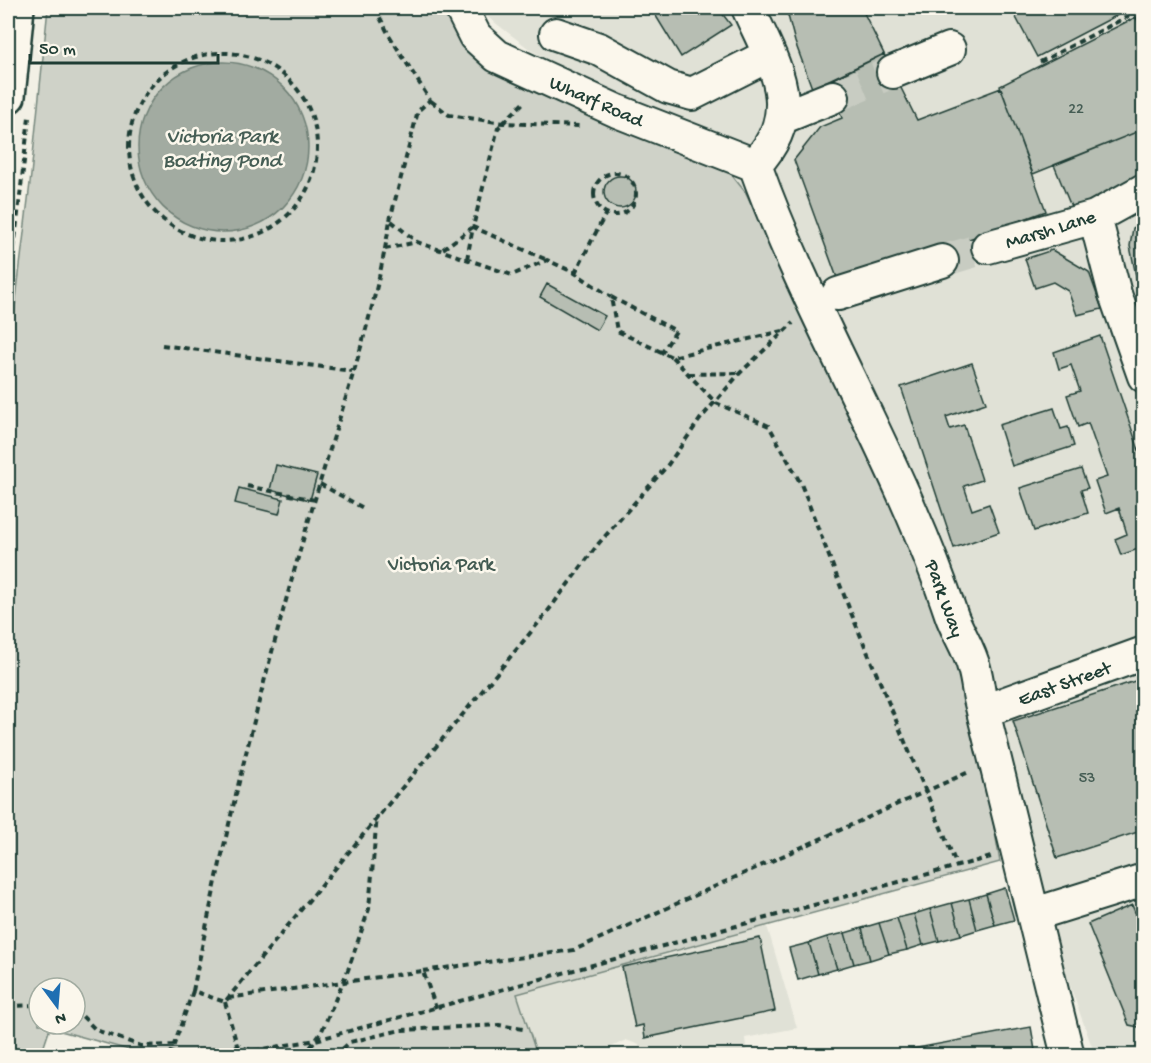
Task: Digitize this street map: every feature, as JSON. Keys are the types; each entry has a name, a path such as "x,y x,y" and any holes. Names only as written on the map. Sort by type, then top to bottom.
{"highway":[{"path":"17,8 18,105"}],"street":[{"name":"Wharf Road","path":"461,8 475,36 497,56 617,111 755,165"},
{"path":"748,8 769,55 781,90 781,118 771,148 755,165"},
{"path":"556,34 599,49 668,87 692,94 769,55"},
{"path":"893,72 949,49"},
{"path":"781,118 833,97"},
{"name":"Park Way","path":"755,165 777,226 826,300 878,438 929,553 959,637 974,666 1068,1056"},
{"name":"Marsh Lane","path":"988,247 1095,217 1143,190"},
{"path":"1095,217 1115,294 1143,376"},
{"path":"826,300 942,261"},
{"name":"East Street","path":"984,711 1143,653"},
{"path":"1035,914 1143,880"}],"path":[{"path":"375,8 389,35 430,100 449,115 503,123 591,127"},
{"path":"1040,62 1143,8"},
{"path":"225,53 252,57 276,69 296,87 309,109 314,126 316,161 308,187 294,209 274,227 249,238 225,242 200,239 177,230 152,209 141,196 132,173 129,141 131,124 140,101 155,81 168,71 199,56 225,53"},
{"path":"170,1056 193,991 219,861 315,500 344,410 352,371 366,334 390,220 418,111 430,100"},
{"path":"467,259 498,128 524,102"},
{"path":"8,301 18,105"},
{"path":"609,174 623,175 635,189 634,202 625,212 606,213 600,209 594,196 597,183 609,174"},
{"path":"575,273 606,213"},
{"path":"390,220 417,242 512,275 547,260"},
{"path":"443,250 473,227"},
{"path":"473,227 575,273 611,297 676,331 661,354"},
{"path":"385,249 417,242"},
{"path":"611,297 617,331 661,354 672,357 784,330"},
{"path":"226,1000 545,615 598,543 668,466 701,418 740,373 784,330 826,300"},
{"path":"162,345 352,371"},
{"path":"672,357 716,403 769,426 801,484 849,608 957,866"},
{"path":"688,374 740,373"},
{"path":"320,484 365,508"},
{"path":"247,486 315,500"},
{"path":"193,991 226,1000 574,950 996,760"},
{"path":"304,1056 316,1040 343,982 369,909 377,815"},
{"path":"247,1056 252,1051 316,1040 1002,854 1005,865 1021,861"},
{"path":"423,971 436,1008"},
{"path":"226,1000 237,1045 252,1051 256,1056"},
{"path":"8,1006 27,1005"},
{"path":"87,1021 96,1030 141,1046 174,1045"},
{"path":"335,1056 350,1042 402,1029 499,1025 523,1029"}],"shaded area":[{"path":"466,8 1143,8 1143,1055 1095,1055 985,751 600,87 532,51 489,18"},
{"path":"767,926 797,1028 745,1038 747,1055 646,1055 639,1045 626,1040 595,1055 537,1055 516,994"}],"green space":[{"name":"Victoria Park","path":"48,8 444,8 487,65 512,82 675,140 723,164 746,193 924,568 978,732 1000,862 517,994 537,1055 147,1055 79,1036 87,1036 87,976 27,976 27,1036 47,1036 41,1055 8,1056 8,365"}],"water":[{"name":"Victoria Park Boating Pond","path":"223,62 255,69 283,87 301,115 308,147 301,179 283,207 255,225 223,232 191,225 163,207 145,179 138,147 145,115 163,87 191,69"}],"building":[{"path":"651,8 718,8 731,25 681,57"},
{"path":"786,8 871,8 863,11 884,54 812,88 795,42"},
{"path":"1011,8 1131,8 1037,57"},
{"path":"1136,17 1144,35 1144,129 1033,174 1000,86"},
{"path":"884,54 917,120 1001,88 1046,211 840,286 794,160 820,127 842,118 827,82"},
{"path":"1144,129 1144,178 1072,209 1054,165"},
{"path":"620,176 631,181 636,192 631,203 620,208 609,203 604,192 609,181"},
{"path":"1144,222 1144,305 1142,306 1130,246 1133,228"},
{"path":"1052,250 1089,272 1102,309 1077,315 1068,291 1053,282 1035,288 1025,259"},
{"path":"547,284 605,316 597,330 540,297"},
{"path":"1100,336 1144,465 1144,547 1121,555 1115,539 1127,534 1119,508 1106,513 1095,481 1107,477 1088,423 1078,427 1067,395 1080,391 1071,365 1059,369 1054,352"},
{"path":"972,363 986,403 946,417 950,429 964,425 982,480 964,486 972,510 989,504 999,532 954,548 901,387"},
{"path":"1054,408 1061,429 1068,427 1074,446 1012,466 999,425"},
{"path":"276,465 317,475 310,500 270,490"},
{"path":"1081,469 1088,488 1081,490 1088,513 1034,531 1020,488"},
{"path":"239,488 283,499 279,514 235,503"},
{"path":"1144,678 1144,830 1057,858 1013,721"},
{"path":"1005,888 1014,920 995,925 986,894"},
{"path":"986,894 995,925 977,930 969,899"},
{"path":"969,899 977,930 961,935 952,903"},
{"path":"952,903 961,935 939,941 930,909"},
{"path":"1132,905 1144,934 1144,1028 1129,1025 1088,924"},
{"path":"930,909 939,941 923,945 914,914"},
{"path":"914,914 923,945 907,950 897,918"},
{"path":"897,918 907,950 889,954 879,923"},
{"path":"879,923 889,954 870,960 862,928"},
{"path":"862,928 870,960 854,964 845,933"},
{"path":"845,933 854,964 837,969 827,937"},
{"path":"827,937 837,969 818,974 809,943"},
{"path":"760,938 775,1011 645,1038 643,1025 635,1027 622,967"},
{"path":"809,943 818,974 798,980 789,948"},
{"path":"1031,1027 1036,1056 907,1056 906,1050"}],"tunnel":[{"path":"833,97 893,72"},
{"path":"942,261 988,247"}]}
